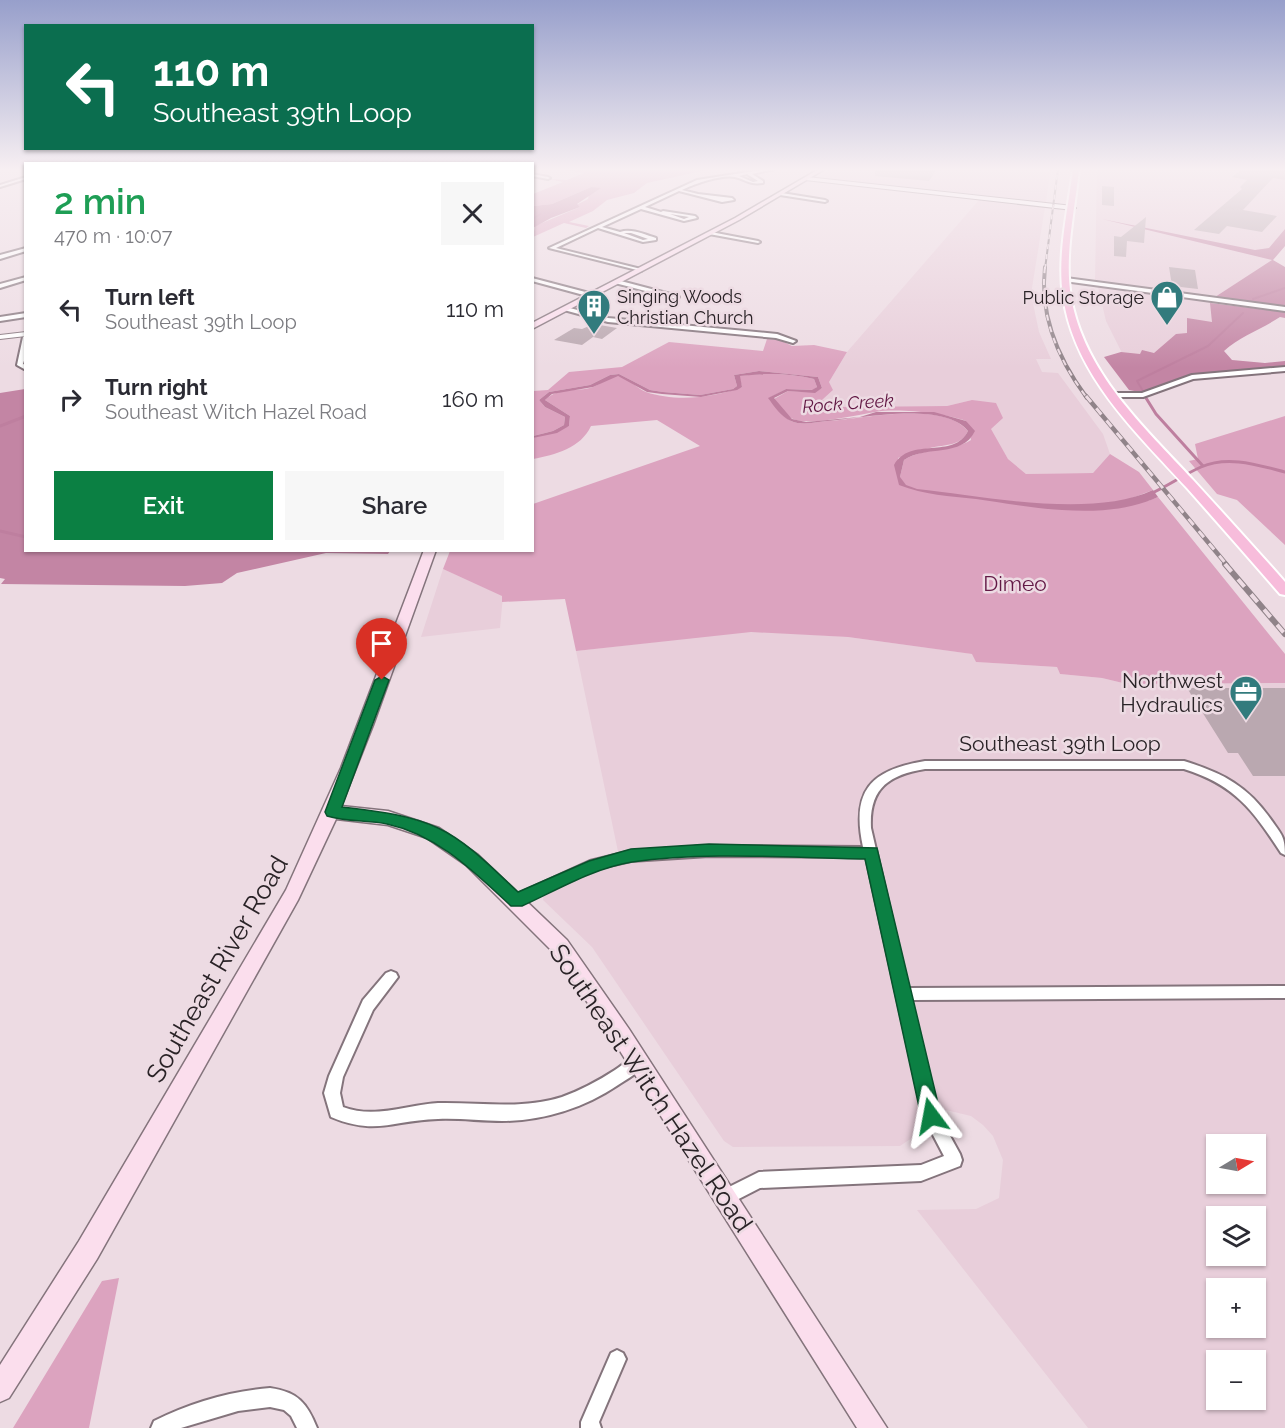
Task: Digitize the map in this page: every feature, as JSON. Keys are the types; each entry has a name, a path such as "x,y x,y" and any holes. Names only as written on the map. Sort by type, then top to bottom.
{"main road":[{"path":"534,326 706,236"},
{"path":"1070,236 1066,280 1069,310 1093,366 1113,395 1165,456 1285,591"},
{"name":"Southeast River Road","path":"0,1389 88,1250 302,876 332,812 429,552"},
{"name":"Southeast Witch Hazel Road","path":"332,812 388,818 433,833 469,858 560,946 638,1062 873,1428"}],"street":[{"path":"579,236 551,248 639,270"},
{"path":"622,236 643,241 654,239 643,236"},
{"path":"725,236 758,242"},
{"path":"0,257 24,250"},
{"path":"0,286 24,279"},
{"path":"534,280 591,295"},
{"path":"1066,280 1285,309"},
{"path":"617,282 676,297"},
{"path":"566,309 608,320 777,336 793,340"},
{"path":"0,319 24,315"},
{"path":"0,338 24,335"},
{"path":"24,345 20,365 24,367"},
{"path":"1113,395 1143,395 1192,377 1285,369"},
{"name":"Southeast 39th Loop","path":"725,1198 759,1180 921,1173 954,1160 931,1116 863,817 870,792 877,783 899,769 926,765 1173,764 1191,767 1222,778 1245,793 1261,812 1285,850"},
{"path":"516,901 594,865 631,856 709,851 871,852"},
{"path":"391,977 368,1005 336,1076 332,1093 336,1112 355,1121 433,1111 503,1113 542,1111 582,1098 612,1082 638,1062"},
{"path":"903,994 1285,992"},
{"path":"591,1428 590,1422 617,1359"},
{"path":"161,1428 192,1414 264,1395 295,1406 307,1428"}],"shaded area":[{"path":"948,236 1040,236 1031,294 1039,332 1051,359 1036,359 1042,372 1058,373 1103,434 1110,454 1093,473 1026,474 1008,459 972,400 947,406 838,407 822,400 833,390 829,382 847,352"},
{"path":"1096,236 1285,236 1285,246 1273,260 1215,297 1095,281"},
{"path":"1171,236 1184,236 1255,250 1269,248 1279,236 1285,236 1285,246 1273,260 1285,267 1285,306 1215,297 1272,260"},
{"name":"Public Storage","path":"1098,287 1253,308 1184,354 1127,363 1106,321"},
{"path":"1210,303 1285,312 1285,318 1280,317 1237,341 1224,351 1232,360 1265,363 1285,361 1285,372 1178,381 1158,393 1150,394 1129,390 1104,357 1121,352 1140,354 1142,350 1154,353 1176,334 1187,333 1187,318 1212,322"},
{"path":"759,371 818,377 822,388 815,393 788,391 774,398 792,419 806,422 860,417 876,412 934,412 966,421 975,431 962,445 923,453 904,460 900,477 906,485 917,489 1037,503 1099,503 1128,499 1153,490 1158,497 1137,505 1091,511 1044,508 937,495 908,488 899,485 894,465 901,456 921,449 953,444 961,440 968,431 956,422 941,416 922,414 881,415 809,423 795,422 781,414 768,398 786,389 812,390 817,387 814,379 786,375 740,376 742,387 737,390 701,397 647,392 618,376 593,387 552,394 545,400 570,416 569,426 557,433 534,438 534,436 553,431 564,425 565,417 545,407 539,400 549,392 590,385 610,375 619,374 650,390 700,395 733,389 737,386 734,375"},
{"path":"24,389 24,552 389,552 388,554 326,553 237,573 222,583 185,586 1,584 5,579 0,578 0,393"},
{"path":"443,569 503,596 500,628 421,637"},
{"path":"751,631 848,637 973,654 976,662 1057,667 1060,674 1102,678 1127,684 1285,682 1285,1428 1088,1428 917,1210 976,1209 999,1198 1003,1160 993,1136 971,1116 946,1110 935,1111 921,1120 912,1138 900,1146 733,1147 724,1141 592,947 543,900 544,893 620,861 576,651"}],"green space":[{"name":"Dimeo","path":"767,339 780,340 792,346 814,345 847,352 829,382 833,390 822,400 838,407 947,406 972,400 996,403 1003,418 991,429 1008,459 1026,474 1093,473 1110,454 1139,472 1153,490 1132,498 1148,501 1158,497 1285,654 1285,683 1127,684 1102,678 1060,674 1057,667 976,662 972,654 848,637 751,632 576,651 565,599 502,602 502,596 443,569 450,552 534,552 534,504 700,446 657,420 591,426 587,434 574,445 558,453 534,459 534,438 569,426 570,416 545,400 562,391 593,387 611,377 618,376 629,380 646,392 682,398 719,394 742,387 739,376 767,374 796,376 814,379 817,387 813,390 786,389 769,398 791,421 809,423 881,415 922,414 940,416 956,422 968,431 957,442 898,458 900,477 904,460 920,453 954,447 971,440 966,421 921,412 885,411 810,421 793,419 774,399 788,391 815,392 822,388 818,377 759,371 734,375 737,386 733,389 700,395 650,390 619,374 610,375 590,385 549,392 539,400 545,407 565,417 564,425 553,431 534,436 534,391 548,390 569,372 622,367 669,342 763,351"},
{"path":"1285,416 1285,545 1237,500 1217,494 1189,461 1198,459 1195,444"},
{"path":"119,1278 89,1428 13,1428 102,1281"}],"building":[{"path":"1114,236 1145,236 1144,243 1127,241 1126,257 1114,256"},
{"path":"1169,267 1195,270 1198,289 1172,286"},
{"name":"Singing Woods Christian Church","path":"594,324 617,328 602,339 593,337 582,345 554,340 574,328 582,329"},
{"name":"Northwest Hydraulics","path":"1187,688 1285,688 1285,776 1253,776 1238,753 1228,753"}],"waterway":[{"path":"1253,299 1285,288"},
{"path":"1143,391 1137,381 1208,346 1243,313"},
{"path":"1146,398 1156,414 1203,466"},
{"path":"0,426 24,417"},
{"name":"Rock Creek","path":"1150,494 1211,463 1243,462 1285,472"},
{"name":"Rock Creek","path":"0,531 24,537"}],"railway":[{"path":"1045,269 1049,236"},
{"path":"1045,267 1045,303 1053,336 1067,368 1087,398"},
{"path":"1086,396 1227,565"},
{"path":"1225,564 1285,634"}],"place":[{"name":"Public Storage","path":"1167,326"},
{"name":"Singing Woods Christian Church","path":"594,335"},
{"name":"Northwest Hydraulics","path":"1246,721"}],"route":[{"path":"382,680 332,812 388,818 433,833 469,858 516,901 594,865 631,856 709,851 871,852 931,1116"}]}
